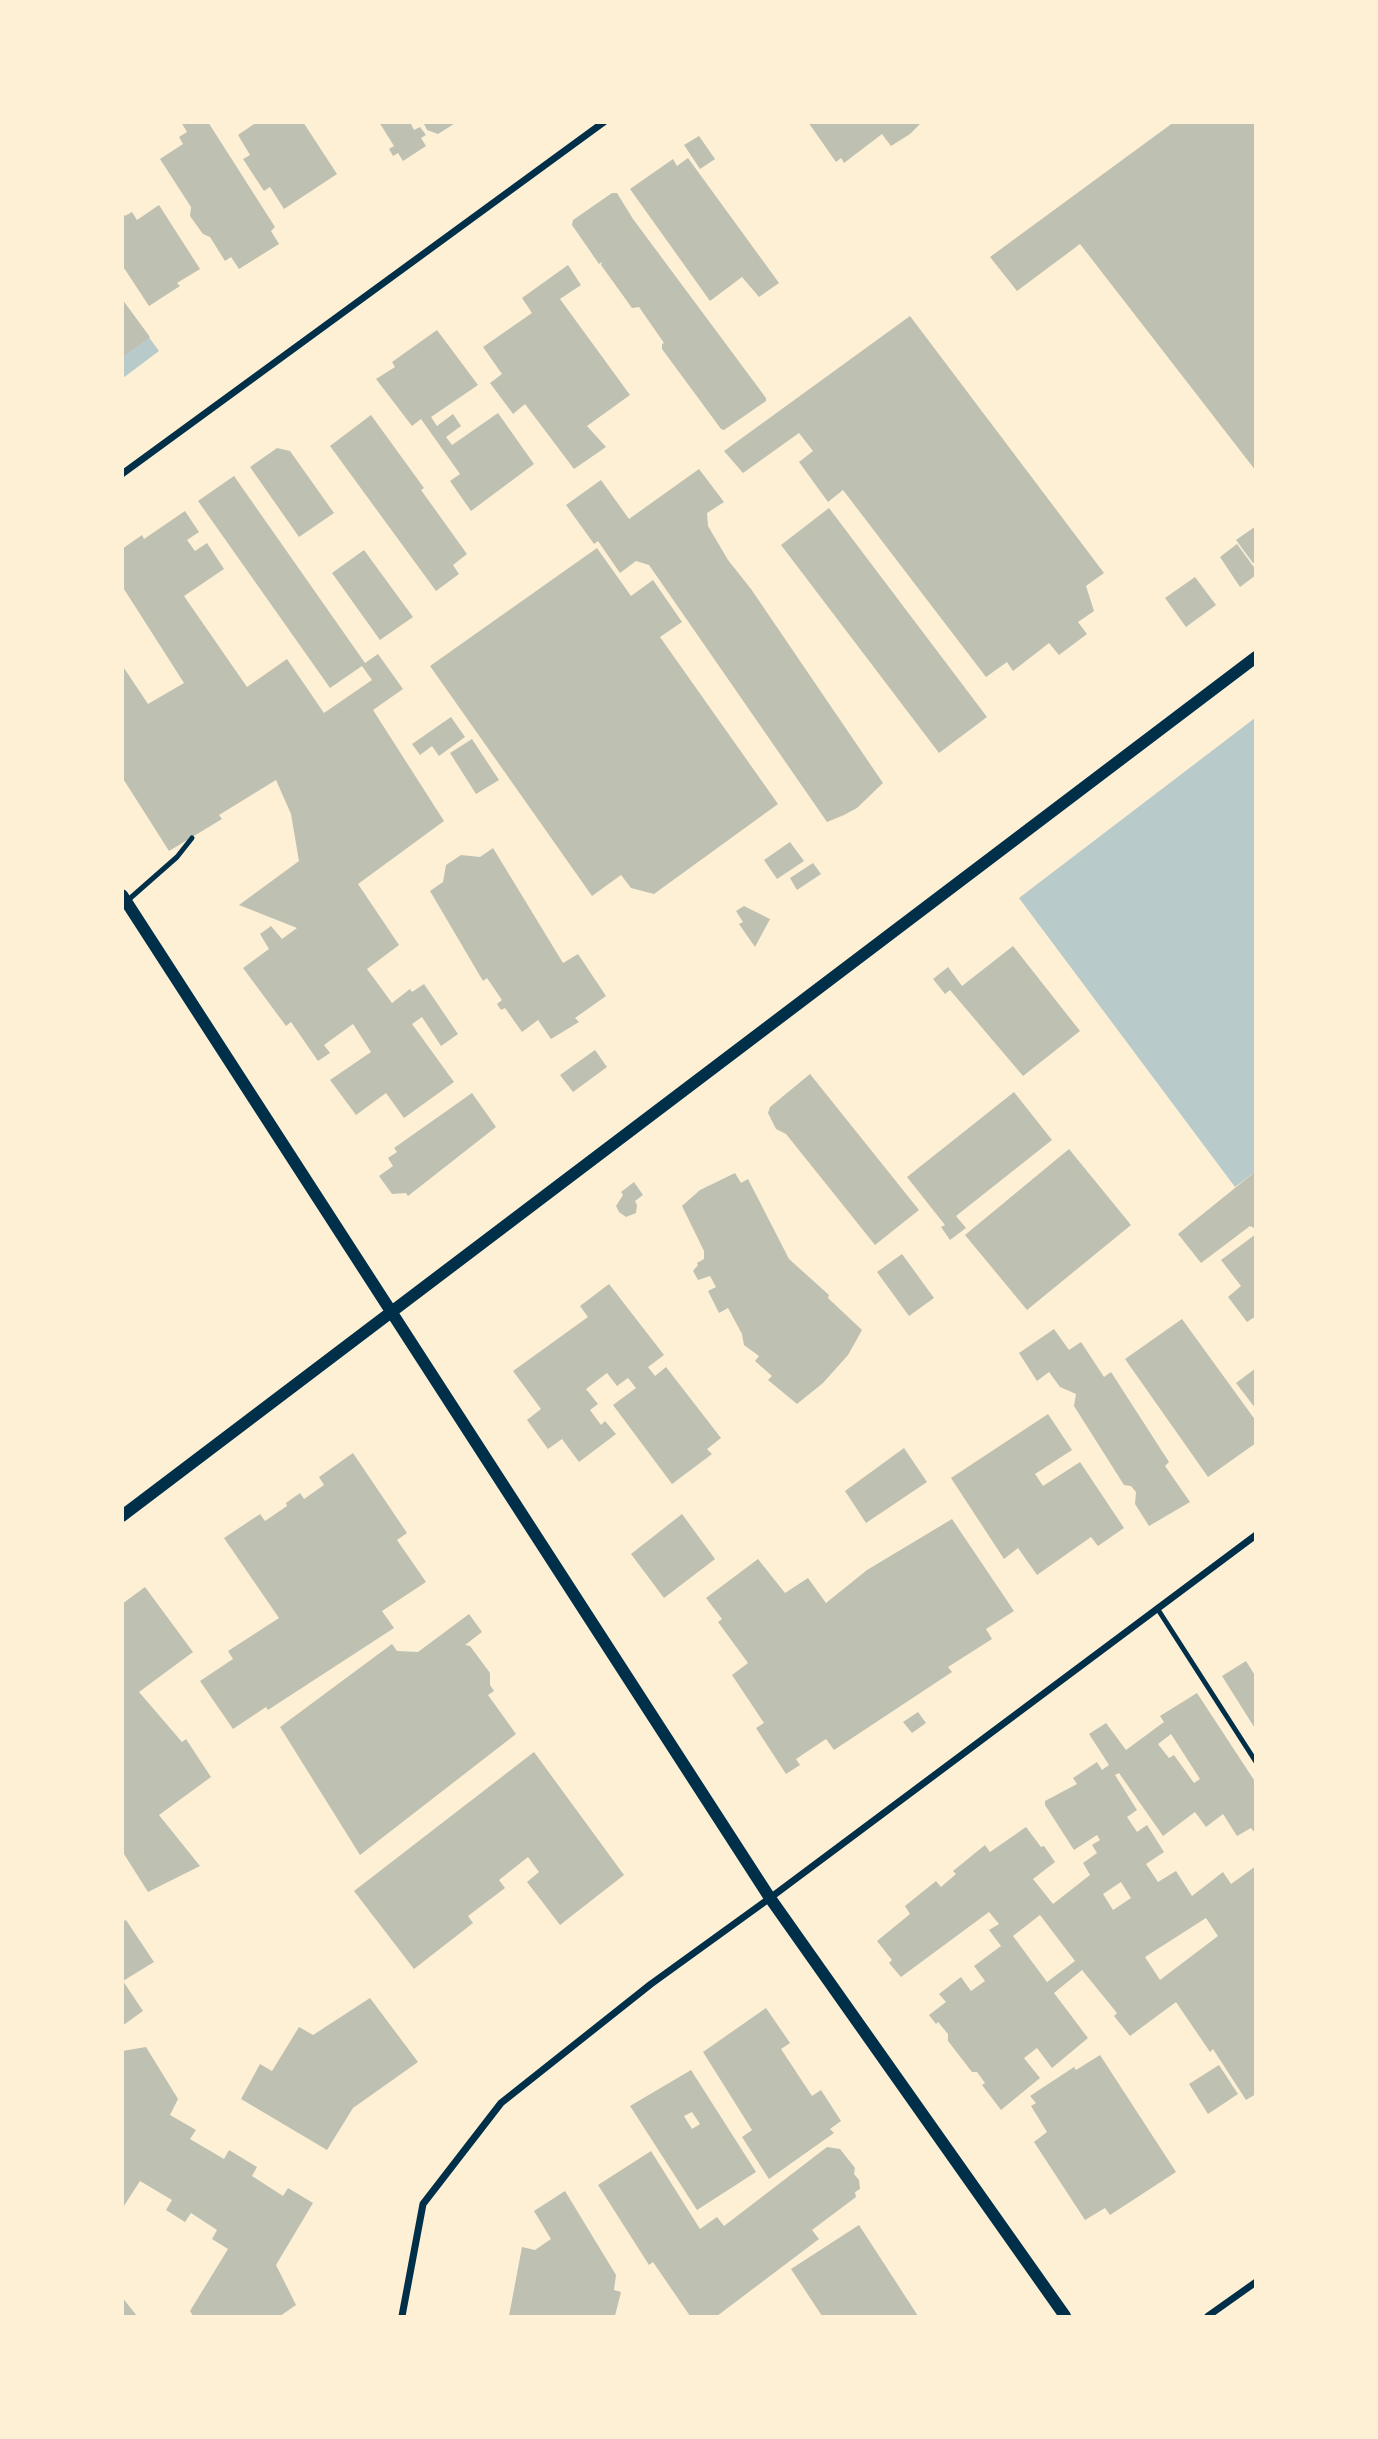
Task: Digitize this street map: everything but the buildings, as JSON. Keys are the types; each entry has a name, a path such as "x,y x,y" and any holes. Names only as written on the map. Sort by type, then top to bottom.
{"street":[{"path":"122,474 604,122"},
{"path":"122,1516 1255,657"},
{"path":"125,898 770,1898 1065,2316"},
{"path":"402,2316 423,2204 500,2103 650,1984 770,1898 1255,1535"},
{"path":"1208,2316 1255,2282"}],"lane":[{"path":"125,898 177,857 192,838"},
{"path":"1157,1608 1255,1762"}],"shaded area":[{"path":"122,301 159,351 123,378 122,378"},
{"path":"1255,718 1256,1171 1235,1187 1019,898"}]}
